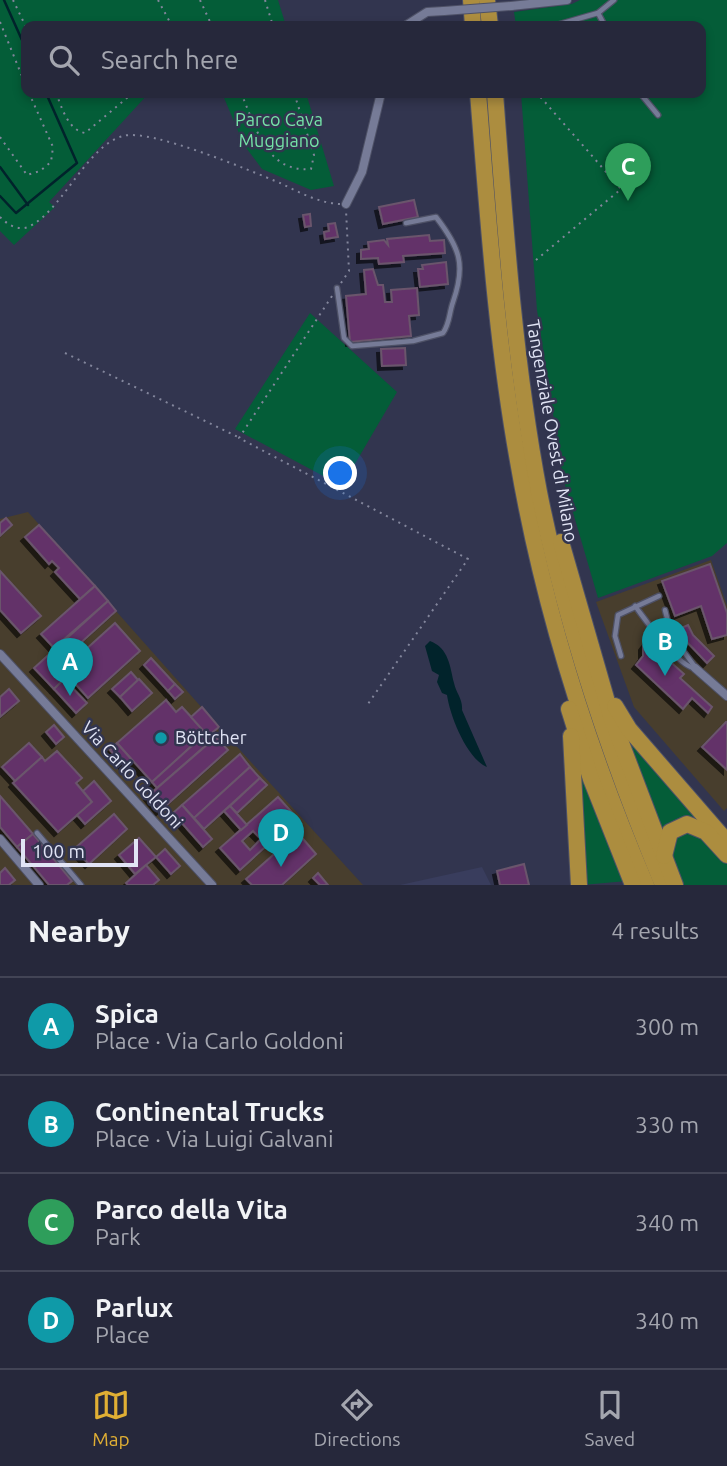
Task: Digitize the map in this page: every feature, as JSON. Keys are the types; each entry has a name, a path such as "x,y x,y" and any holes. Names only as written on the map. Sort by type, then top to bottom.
{"highway":[{"path":"471,0 473,21"},
{"path":"487,0 489,21"},
{"name":"Tangenziale Ovest di Milano","path":"478,98 508,403 546,594 595,754 646,885"},
{"name":"Tangenziale Ovest di Milano","path":"495,98 516,351 539,493 566,604 594,701 663,885"},
{"path":"539,493 553,519 563,547 588,640 663,859 675,885"},
{"path":"546,594 551,644 567,702 591,779 633,885"},
{"path":"588,640 613,704 629,729 727,842"},
{"path":"567,702 579,885"},
{"path":"663,859 670,832 684,824 703,830 727,855"}],"street":[{"path":"413,21 427,12 567,0"},
{"path":"346,204 362,172 380,98"},
{"name":"Via Carlo Goldoni","path":"0,654 212,885"},
{"path":"695,668 727,696"},
{"path":"0,839 39,885"}],"lane":[{"path":"579,21 598,13 614,0"},
{"path":"598,13 602,21"},
{"path":"644,98 658,115"},
{"path":"337,288 344,338 352,346 412,341 443,333 449,325 462,272 457,251 436,217 406,223"},
{"path":"621,656 615,636 615,619 621,612 659,596"},
{"path":"635,606 679,658 695,668"},
{"path":"664,610 671,634 695,668"},
{"path":"37,832 80,885"}],"path":[{"path":"13,0 23,21"},
{"path":"158,0 169,21"},
{"path":"200,0 210,21"},
{"path":"265,0 271,21"},
{"path":"0,22 21,74"},
{"path":"0,137 27,175 40,171 51,162 53,147 31,98"},
{"path":"58,98 72,127 77,132 85,133 126,98"},
{"path":"243,98 273,159 295,170 311,169 314,155 296,98"},
{"path":"536,260 621,189 541,98"},
{"path":"0,217 16,228 27,228 52,205 103,147 115,138 128,134 165,141 311,198 346,204 349,271 239,438"},
{"path":"65,353 239,438 468,559 368,704"}],"shaded area":[{"path":"28,512 363,885 0,885 0,519"},
{"path":"711,560 727,606 727,808 724,811 634,707 596,602"},
{"path":"430,641 441,648 448,659 462,710 487,767 473,755 461,736 447,695 442,693 437,682 439,675 432,671 425,646"},
{"path":"482,867 491,885 400,885"}],"green space":[{"path":"0,0 278,0 284,21 21,21 21,98 144,98 49,202 55,207 14,245 0,231"},
{"path":"580,0 727,0 727,543 712,556 598,598 563,478 537,310 521,98 706,98 706,21 515,21 514,12 572,4"},
{"name":"Parco Cava Muggiano","path":"224,98 308,98 334,186 311,190 262,169 244,145"},
{"path":"310,313 397,392 342,486 235,429"},
{"path":"620,725 701,822 678,818 661,833"},
{"path":"577,761 627,881 582,885"},
{"path":"690,826 727,860 727,885 680,885 669,859 672,834"}],"building":[{"path":"414,200 418,217 383,224 379,207"},
{"path":"310,214 311,226 305,227 303,215"},
{"path":"335,223 338,237 325,239 324,232 329,231 328,224"},
{"path":"429,235 430,241 444,240 445,253 403,256 404,262 379,264 378,258 361,259 361,250 369,249 368,242 384,240 388,245 387,239"},
{"path":"446,262 448,284 420,287 418,269 423,269 422,265"},
{"path":"373,269 378,285 383,285 385,302 392,302 391,290 417,288 419,315 409,316 411,336 350,342 346,296 366,294 364,270"},
{"path":"405,348 406,365 382,366 381,349"},
{"path":"6,518 12,525 0,536 0,523"},
{"path":"39,525 95,586 80,599 55,572 59,568 52,561 49,564 25,537"},
{"path":"710,564 727,613 727,635 712,639 701,606 675,616 662,581"},
{"path":"0,571 41,616 21,633 0,610"},
{"path":"95,586 108,601 54,648 41,634"},
{"path":"108,601 116,611 54,667 65,679 54,689 34,668"},
{"path":"115,623 140,651 88,698 63,670"},
{"path":"688,625 693,635 714,656 707,663 683,638 679,629"},
{"path":"647,641 684,674 680,678 712,707 708,713 692,698 683,709 636,665 643,656 643,646"},
{"path":"151,658 175,684 168,691 144,665"},
{"path":"131,672 138,680 120,697 112,689"},
{"path":"64,679 87,703 76,713 54,689"},
{"path":"139,679 152,693 132,711 120,697"},
{"path":"175,684 183,692 175,699 168,691"},
{"path":"9,689 19,701 0,717 0,697"},
{"name":"Böttcher","path":"166,700 176,712 182,707 206,733 152,782 117,743"},
{"name":"Böttcher","path":"202,707 219,727 208,736 191,717"},
{"path":"727,722 727,770 702,747"},
{"path":"54,725 64,737 56,744 46,732"},
{"path":"206,733 212,740 157,788 152,782"},
{"path":"216,737 228,750 160,811 148,796"},
{"path":"29,743 42,757 15,781 2,767"},
{"path":"117,743 132,760 125,767 110,750"},
{"path":"57,751 82,778 76,783 92,802 58,832 13,783 42,757 45,761"},
{"path":"240,754 250,767 194,818 182,805"},
{"path":"250,767 260,778 204,829 194,818"},
{"path":"260,778 267,785 237,813 230,806"},
{"path":"94,781 111,801 85,824 77,815 92,802 83,791"},
{"path":"0,796 33,834 17,847 0,827"},
{"path":"278,797 297,818 240,870 220,848","holes":["271,814 279,823 268,834 260,825","253,831 261,839 250,850 242,841"]},
{"path":"182,805 212,839 203,847 173,813"},
{"path":"230,806 247,825 241,830 224,811"},
{"path":"114,814 127,829 89,864 74,849"},
{"path":"298,833 316,854 282,885 252,885 246,879"},
{"path":"33,834 72,881 67,885 49,885 17,847"},
{"path":"139,838 156,857 135,874 119,855"},
{"path":"165,849 180,866 171,874 156,857"},
{"path":"524,864 529,885 500,885 497,871"},
{"path":"146,865 159,880 153,885 126,883"},
{"path":"5,868 15,880 9,885 0,885 0,873"},
{"path":"318,873 328,885 320,885 313,878"}],"waterway":[{"path":"4,0 21,38"},
{"path":"0,196 16,213 77,163 48,98"},
{"path":"0,167 28,205"}],"place":[{"name":"Parco della Vita","path":"628,201"},
{"name":"Continental Trucks","path":"665,676"},
{"name":"Spica","path":"70,696"},
{"name":"Böttcher","path":"161,738"},
{"name":"Parlux","path":"281,867"}]}
